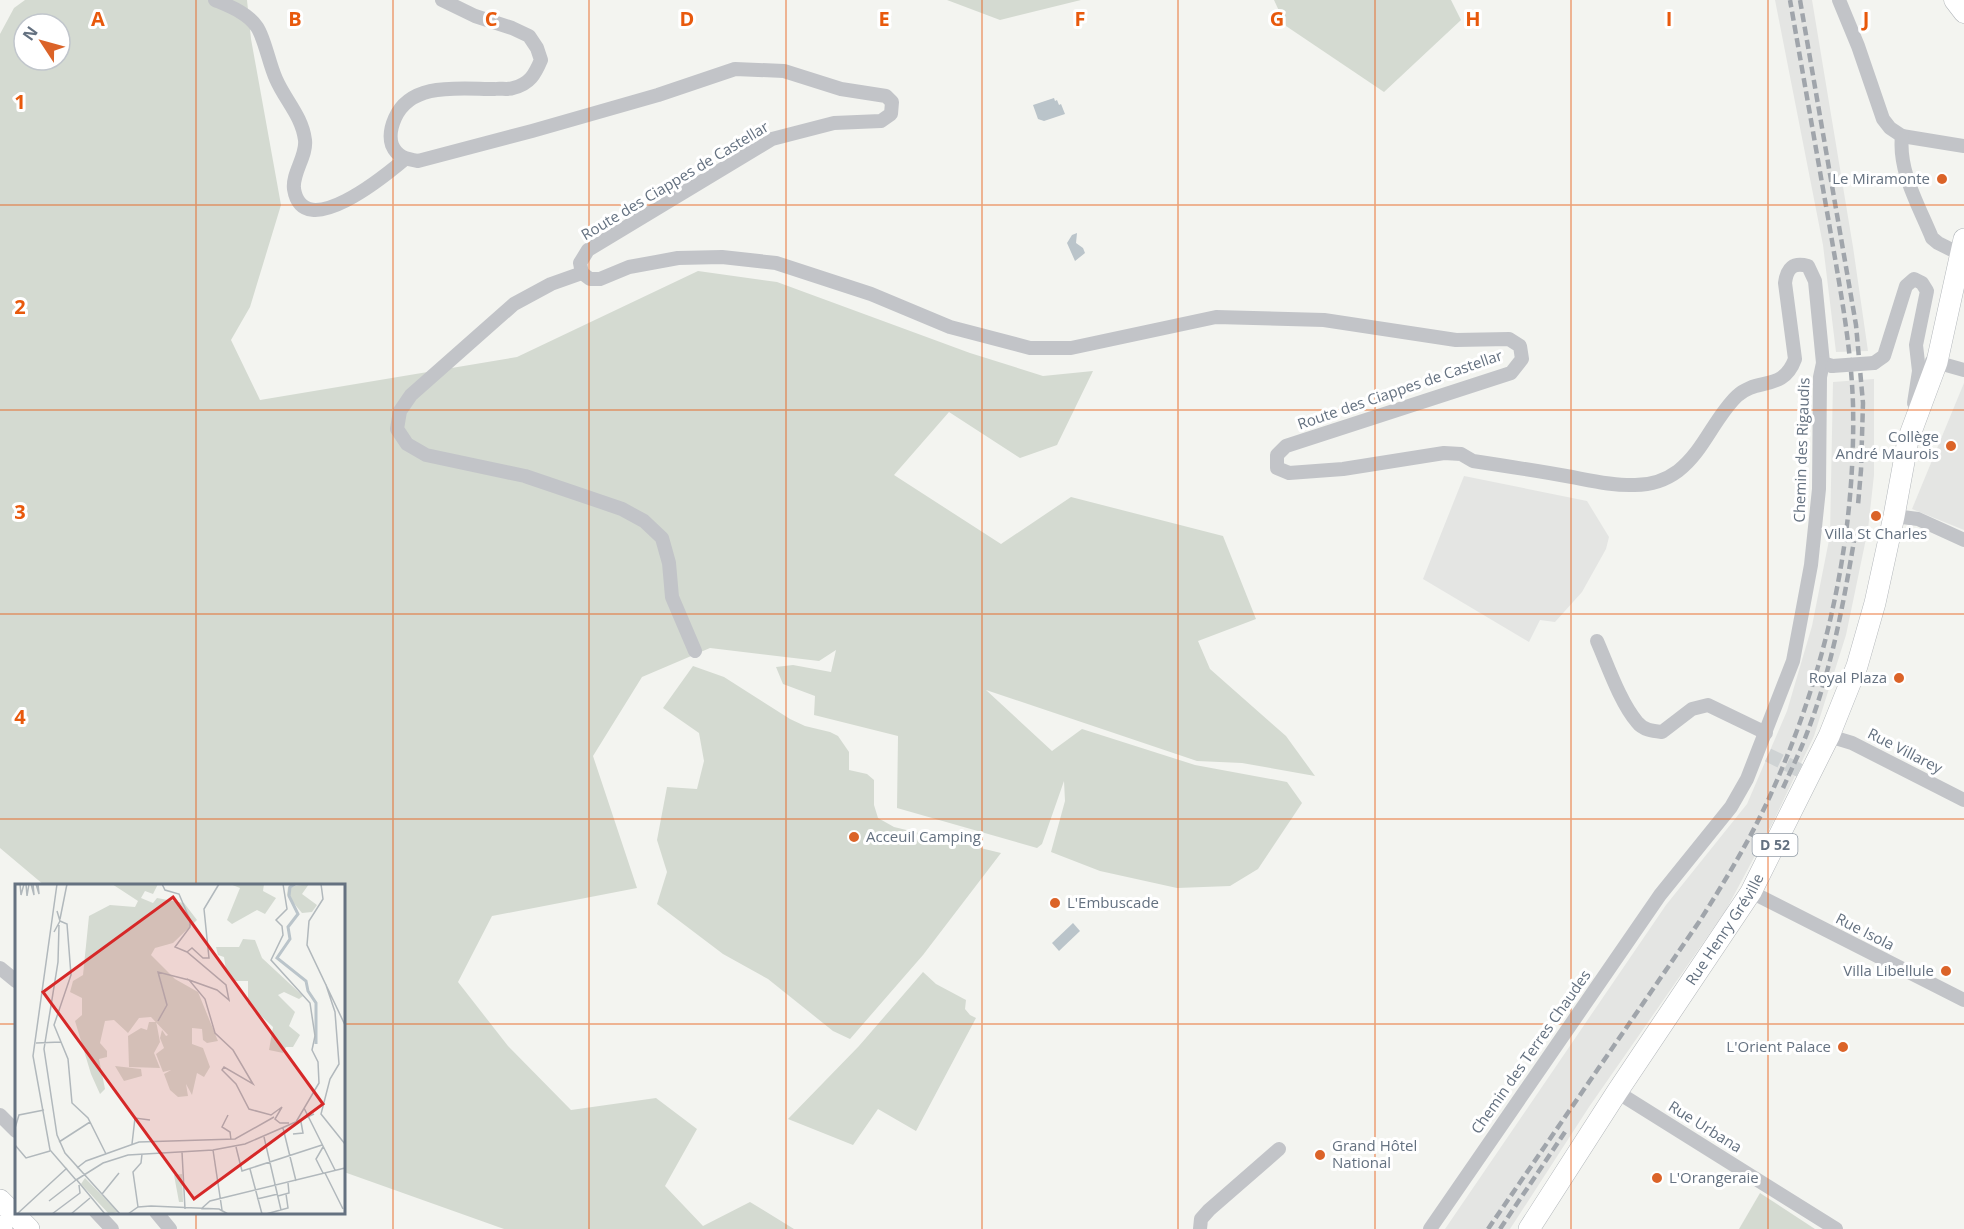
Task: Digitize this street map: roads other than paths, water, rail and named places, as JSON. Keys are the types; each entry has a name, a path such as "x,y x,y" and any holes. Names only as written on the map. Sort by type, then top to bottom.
{"main road":[{"name":"D 52","path":"1927,360 1962,246"},
{"name":"Rue Henry Gréville","path":"1529,1229 1617,1092 1751,892 1806,773 1829,736 1857,666 1875,603 1908,440 1927,360"},
{"path":"0,1200 29,1229"}],"street":[{"path":"215,0 241,12 257,27 276,80 300,120 305,142 294,186 298,201 306,207 319,211 336,207 405,159 395,151 390,138 391,125 399,108 413,97 429,90 513,88 533,78 541,60 529,36 475,16 441,0"},
{"path":"1839,0 1858,46 1883,119 1890,128 1902,136 1964,146"},
{"path":"1954,0 1964,13"},
{"name":"Route des Ciappes de Castellar","path":"405,159 418,161 532,131 658,95 735,69 784,71 841,88 886,96 892,102 891,114 881,122 834,123 772,140 588,250 580,263 582,273 590,279 600,279 629,267 678,258 722,257 776,263 871,294 950,327 1030,348 1071,348 1216,317 1324,320 1456,340 1509,339 1520,346 1522,359 1511,373 1286,446 1277,455 1277,468 1288,473 1343,469 1444,453 1461,454 1473,461 1599,482 1636,486 1658,482 1677,472 1694,456 1732,401 1741,392 1776,381 1791,370 1795,359 1785,283 1786,273 1792,267 1800,264 1808,266 1815,281 1827,365"},
{"path":"1902,136 1900,148 1904,168 1932,238 1938,243 1962,246"},
{"path":"582,273 551,284 514,304 411,395 400,411 397,429 407,444 426,455 525,476 622,509 644,521 662,538 669,563 672,597 695,651"},
{"path":"1827,365 1874,363 1884,356 1906,285 1914,279 1922,283 1927,291 1916,345 1927,360 1964,370"},
{"name":"Chemin des Rigaudis","path":"1660,895 1751,781 1793,660 1811,566 1819,489 1820,377 1827,365"},
{"path":"1894,516 1918,519 1964,540"},
{"path":"1597,641 1616,687 1638,723 1650,731 1662,732 1692,709 1708,705 1766,733"},
{"name":"Rue Villarey","path":"1829,736 1852,743 1964,800"},
{"name":"Rue Isola","path":"1751,892 1964,1000"},
{"name":"Chemin des Terres Chaudes","path":"1430,1229 1660,895"},
{"path":"0,968 15,980"},
{"name":"Rue Urbana","path":"1617,1092 1836,1229"},
{"path":"0,1115 15,1130"},
{"path":"1200,1229 1202,1219 1209,1210 1279,1149"},
{"path":"98,1214 112,1229"},
{"path":"158,1214 170,1229"}],"tunnel":[{"path":"1768,755 1801,771"}],"railway":[{"path":"1488,1229 1699,922 1737,860 1770,796 1790,749 1822,654 1843,555 1853,455 1853,404 1844,313 1790,0"},
{"path":"1800,0 1856,325 1863,403 1858,505"},
{"path":"1783,788 1804,740 1830,662 1854,541"},
{"path":"1500,1229 1565,1132"}],"place":[{"name":"Le Miramonte","path":"1942,179"},
{"name":"Collège André Maurois","path":"1951,446"},
{"name":"Villa St Charles","path":"1876,516"},
{"name":"Royal Plaza","path":"1899,678"},
{"name":"Acceuil Camping","path":"854,837"},
{"name":"L'Embuscade","path":"1055,903"},
{"name":"Villa Libellule","path":"1946,971"},
{"name":"L'Orient Palace","path":"1843,1047"},
{"name":"Grand Hôtel National","path":"1320,1155"},
{"name":"L'Orangeraie","path":"1657,1178"}]}
